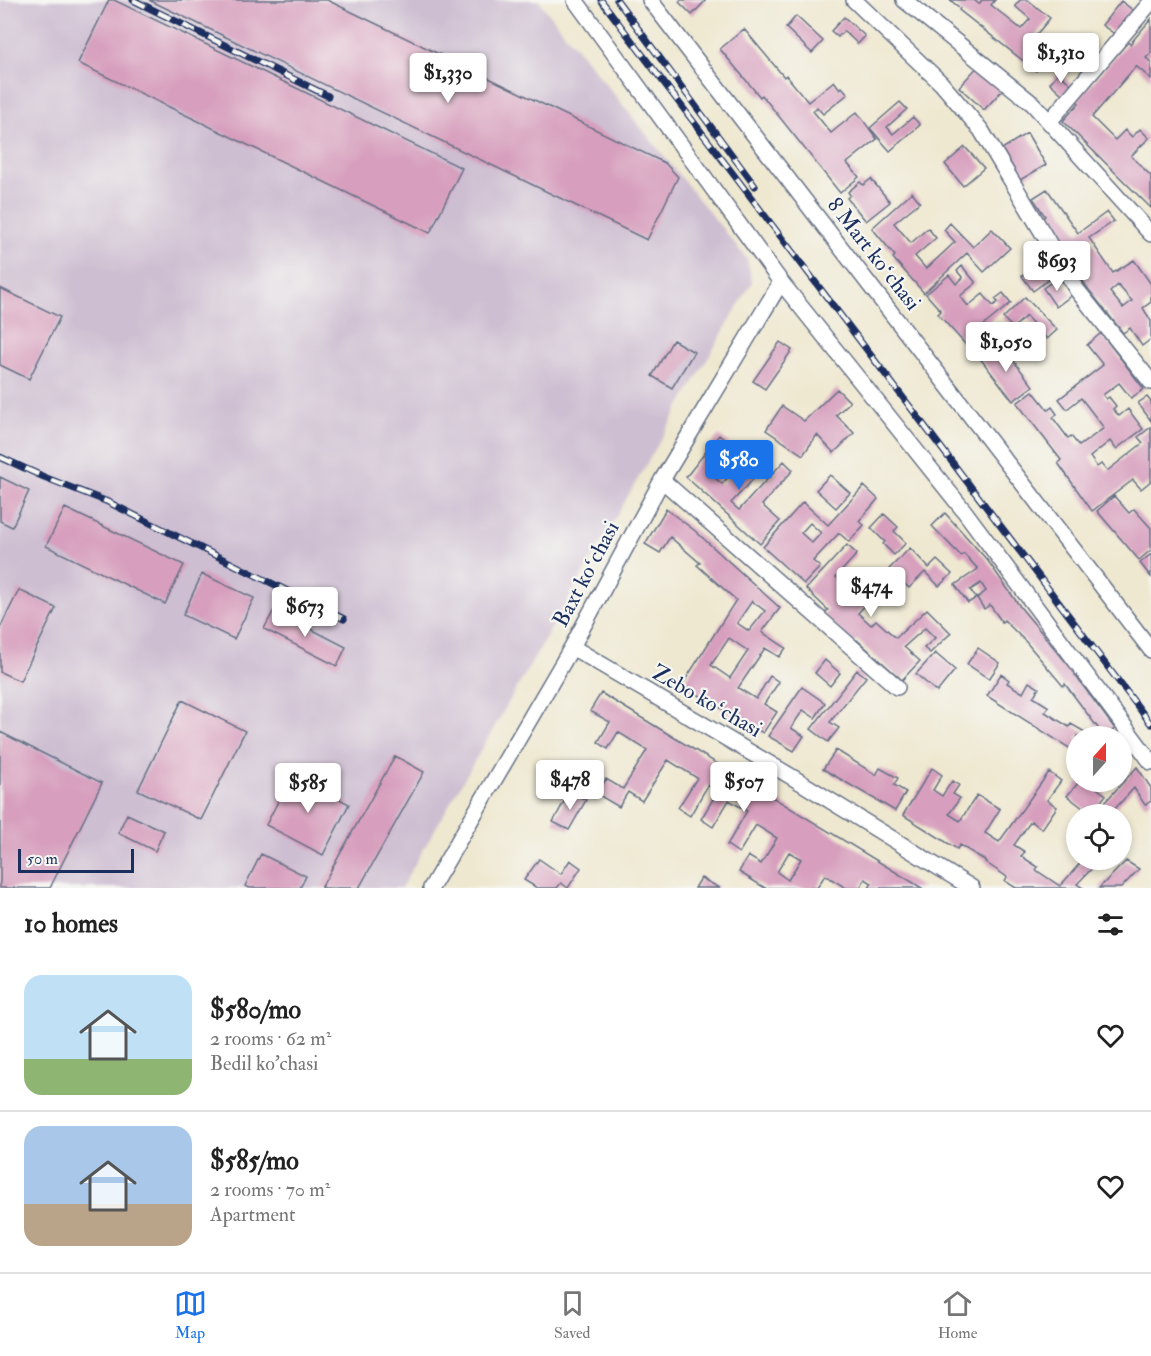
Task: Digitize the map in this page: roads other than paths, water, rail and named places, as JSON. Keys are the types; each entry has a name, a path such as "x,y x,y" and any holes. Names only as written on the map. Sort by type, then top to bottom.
{"street":[{"path":"575,0 781,282 965,512 1151,762"},
{"name":"8 Mart koʻchasi","path":"650,0 1151,650"},
{"path":"854,0 941,83 981,130 1077,290 1151,382"},
{"path":"904,0 1033,104 1151,234"},
{"path":"1049,122 1151,2"},
{"name":"Baxt koʻchasi","path":"431,888 572,647 662,480 781,282"},
{"path":"662,480 897,687"},
{"name":"Zebo koʻchasi","path":"572,647 792,777 972,888"}],"railway":[{"path":"133,0 328,96"},
{"path":"601,0 1151,724"},
{"path":"617,0 755,186"},
{"path":"0,457 108,502 344,619"}]}
